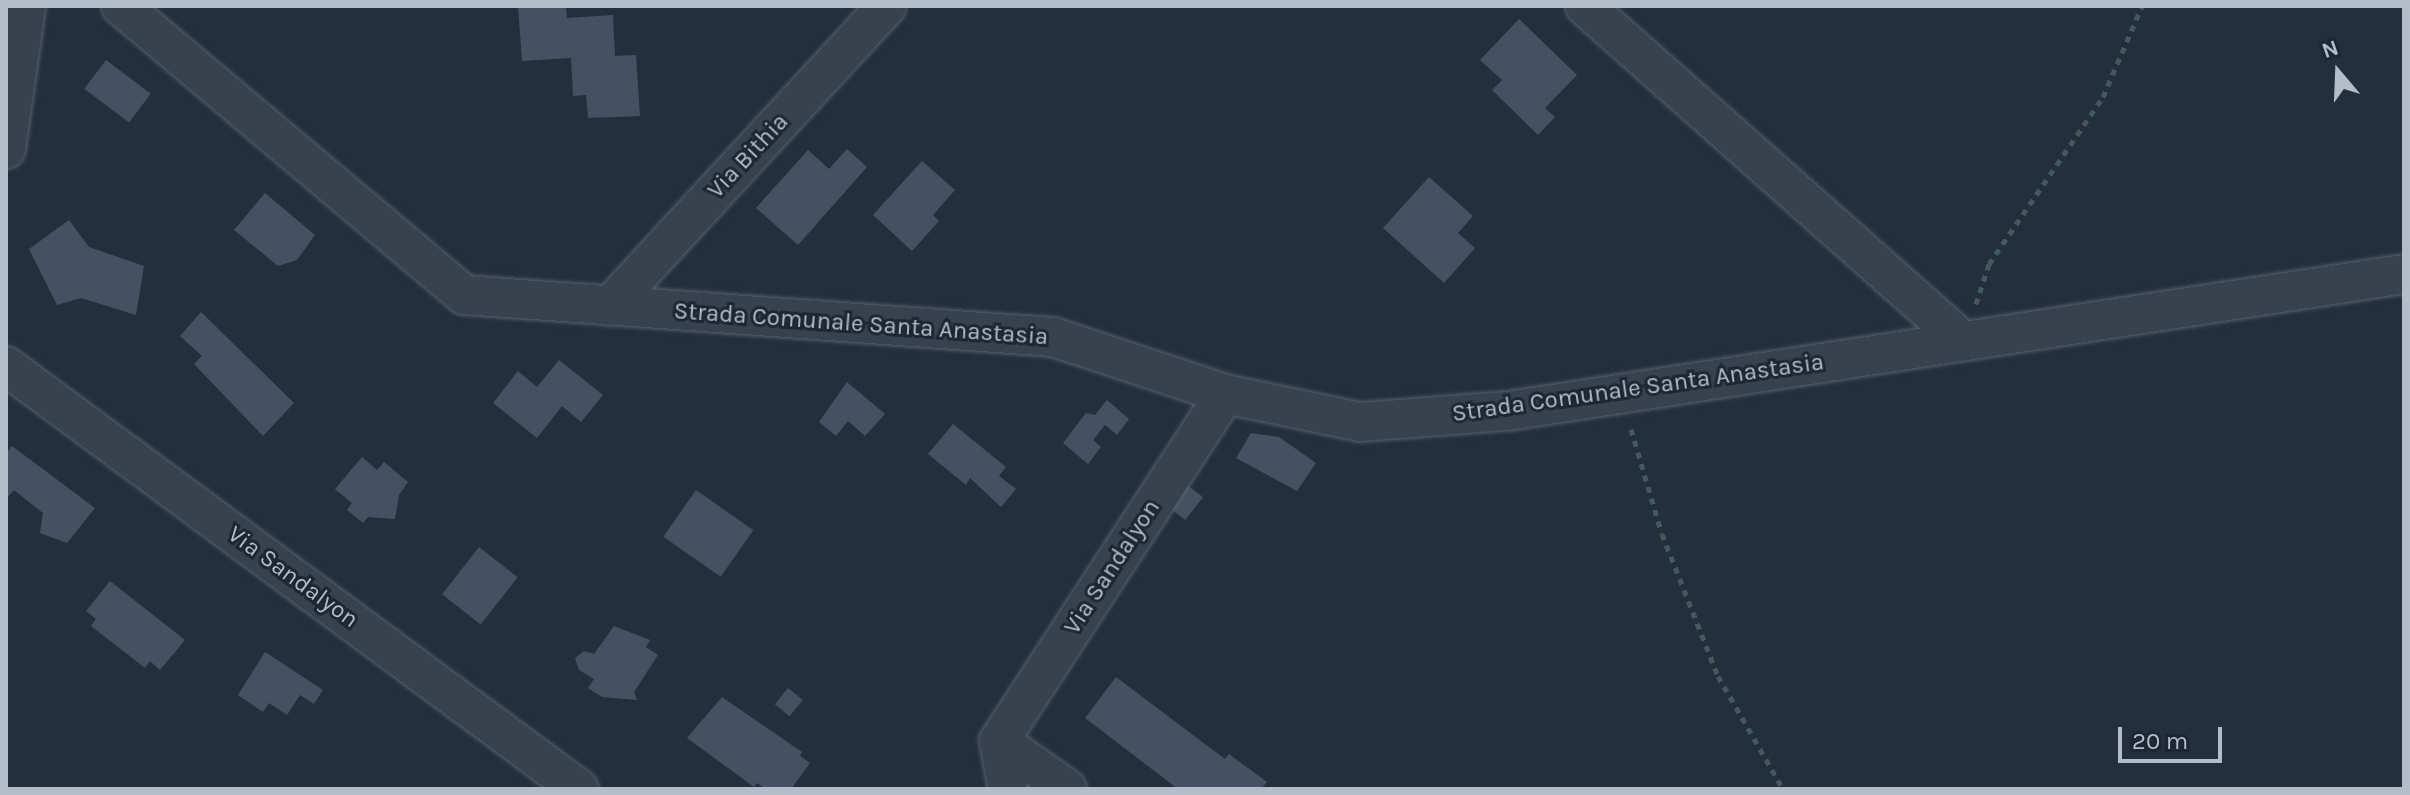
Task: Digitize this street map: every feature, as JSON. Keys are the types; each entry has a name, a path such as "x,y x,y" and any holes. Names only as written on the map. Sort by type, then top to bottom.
{"street":[{"path":"6,149 26,6"},
{"name":"Strada Comunale Santa Anastasia","path":"121,6 464,295 1053,337 1225,394 1360,422 1508,411 2404,274"},
{"name":"Via Bithia","path":"610,306 887,6"},
{"path":"1585,6 1963,341"},
{"name":"Via Sandalyon","path":"6,366 579,789"},
{"name":"Via Sandalyon","path":"999,741 1225,394"},
{"path":"999,741 1008,789"},
{"path":"999,741 1067,789"}],"path":[{"path":"1963,341 1989,264 2103,97 2142,6"},
{"path":"1620,393 1662,534 1718,676 1783,789"}],"building":[{"path":"518,6 566,6 567,18 613,15 615,56 636,55 640,116 588,118 586,95 573,96 571,58 522,61"},
{"path":"1519,19 1577,75 1545,108 1555,117 1538,135 1492,90 1502,80 1480,60"},
{"path":"106,60 151,94 129,122 84,89"},
{"path":"847,149 867,167 798,245 756,208 808,150 829,169"},
{"path":"922,161 955,190 933,215 939,221 912,251 873,215"},
{"path":"1429,177 1473,216 1458,233 1475,248 1444,283 1383,228"},
{"path":"265,193 315,235 297,260 278,266 234,230"},
{"path":"69,220 89,247 144,266 136,315 81,298 57,305 29,249"},
{"path":"201,312 294,403 263,436 194,364 202,356 180,336"},
{"path":"559,360 603,395 581,422 562,406 537,438 493,403 518,371 537,387"},
{"path":"847,382 885,414 865,436 848,421 836,436 819,422"},
{"path":"1107,400 1129,419 1117,435 1105,425 1093,440 1101,447 1088,464 1063,443 1086,413 1095,415"},
{"path":"953,424 1006,467 999,476 1016,489 1001,507 970,478 966,485 928,454"},
{"path":"1251,433 1279,437 1316,463 1297,491 1236,458"},
{"path":"12,446 95,508 67,543 40,533 43,513 14,490 6,499 6,453"},
{"path":"362,457 377,470 384,462 408,482 399,495 395,519 368,517 363,523 347,510 352,503 335,489"},
{"path":"1181,480 1203,497 1185,520 1163,503"},
{"path":"696,490 753,530 721,577 663,537"},
{"path":"479,547 518,577 481,624 442,594"},
{"path":"110,581 185,640 160,670 150,661 145,668 91,626 96,619 86,611"},
{"path":"614,626 650,640 646,647 658,655 634,692 637,700 602,697 588,688 594,679 579,670 575,658 584,651 594,654"},
{"path":"265,652 323,690 314,704 300,695 287,715 269,703 263,712 238,695"},
{"path":"1116,677 1225,759 1229,754 1267,782 1261,789 1178,789 1085,718"},
{"path":"788,688 803,700 790,716 775,704"},
{"path":"722,697 802,752 800,756 810,763 791,789 766,789 757,783 754,787 687,738"}]}
